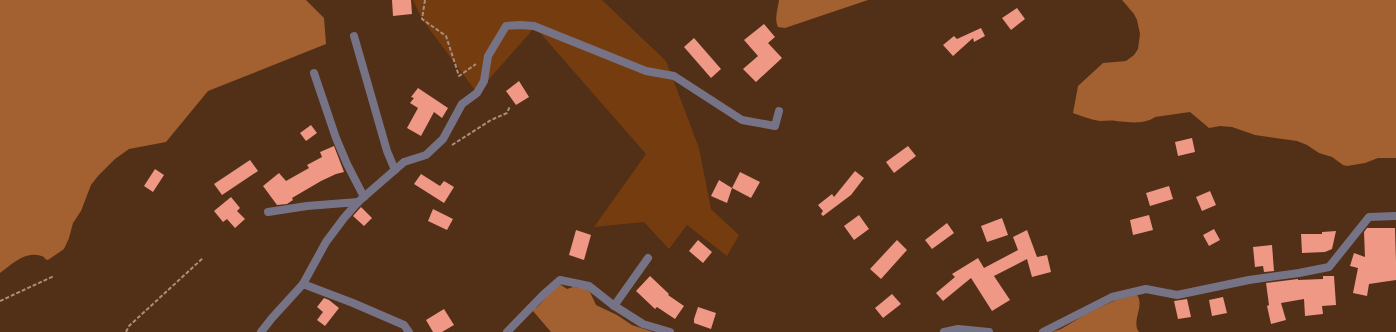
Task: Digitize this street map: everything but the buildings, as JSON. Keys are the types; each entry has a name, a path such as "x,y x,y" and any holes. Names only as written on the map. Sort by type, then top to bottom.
{"street":[{"path":"261,332 304,284 326,242 361,199 404,162 426,155 443,139 462,104 477,93 484,81 488,56 506,26 520,24 534,26 646,71 674,76 742,120 775,126 779,111"},
{"path":"354,36 387,151 394,170"},
{"path":"314,73 339,144 361,199"},
{"path":"268,212 361,199"},
{"path":"1043,332 1112,297 1146,289 1177,295 1249,280 1299,273 1330,266 1368,217 1396,216"},
{"path":"614,306 648,258"},
{"path":"507,332 560,280 589,286 614,306 643,324 670,332"},
{"path":"304,284 404,325 409,332"},
{"path":"944,332 958,329 989,332"}],"path":[{"path":"425,0 422,20 446,36 459,76 488,56"},
{"path":"447,149 474,130 507,112 510,106"},
{"path":"126,332 129,326 203,258"},
{"path":"0,301 54,276"}],"shaded area":[{"path":"0,0 306,0 324,18 326,44 208,91 166,142 129,149 115,159 98,176 91,185 81,211 73,223 64,249 48,260 38,255 20,258 0,273"},
{"path":"413,0 602,0 666,61 699,148 711,209 739,235 727,256 687,225 669,249 644,222 594,227 646,154 535,27 477,93 422,19"},
{"path":"779,0 868,0 785,28 778,27 777,24 776,17"},
{"path":"1122,0 1396,0 1396,158 1378,158 1365,163 1347,166 1343,165 1332,157 1319,153 1307,145 1297,141 1255,135 1232,127 1220,126 1209,128 1190,112 1155,117 1151,120 1136,122 1100,121 1073,113 1078,86 1103,63 1126,61 1134,55 1138,49 1140,34 1137,20"},
{"path":"561,285 567,289 573,287 587,289 596,305 617,315 632,325 653,332 551,332 533,311 541,304 553,289"},
{"path":"1137,295 1140,304 1136,323 1139,332 1052,332 1061,329 1088,313 1116,300"}]}
